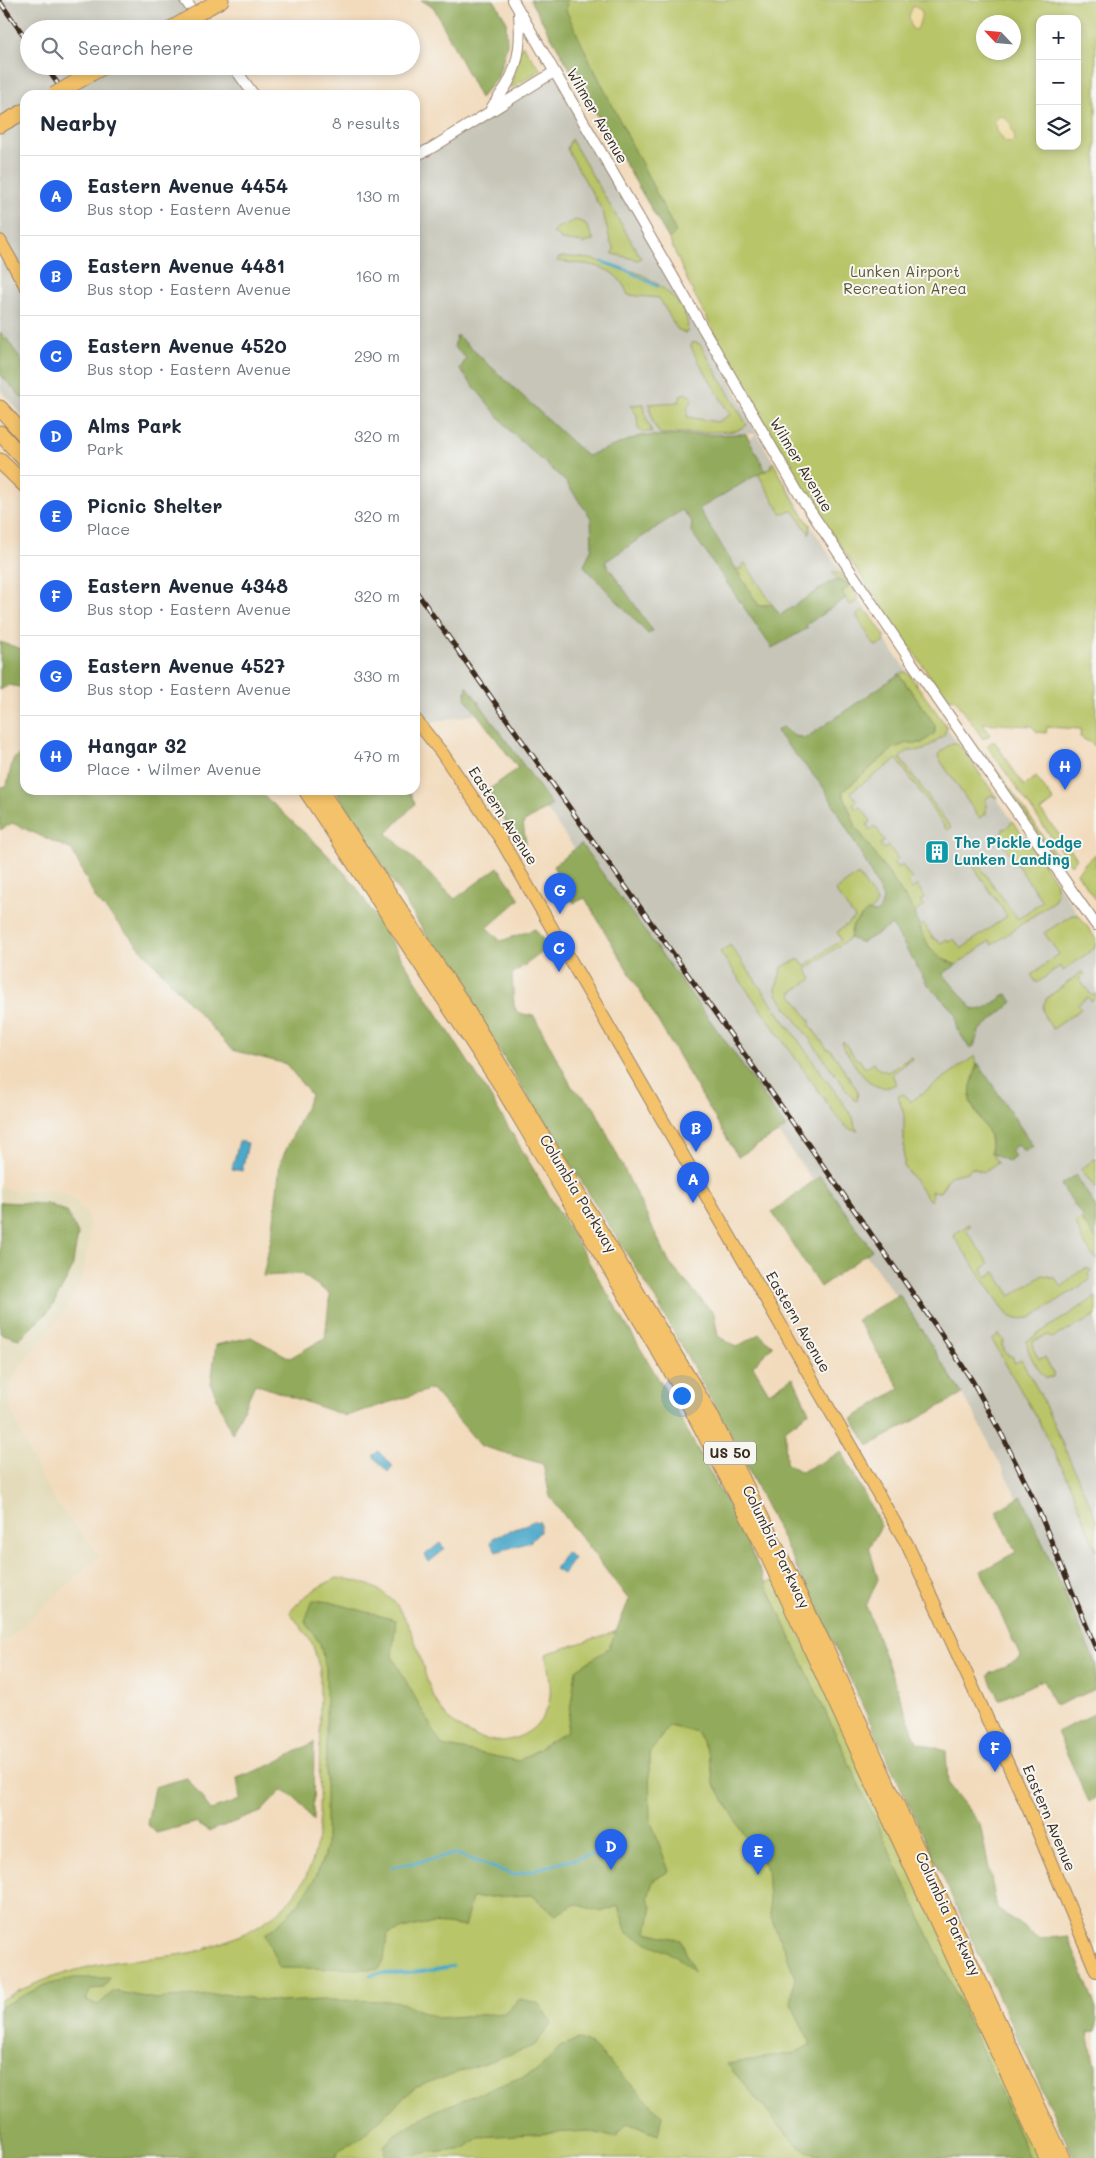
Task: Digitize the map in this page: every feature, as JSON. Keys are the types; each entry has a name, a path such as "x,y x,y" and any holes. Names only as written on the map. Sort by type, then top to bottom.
{"highway":[{"path":"187,20 216,3"},
{"path":"63,90 88,75"},
{"path":"0,125 20,114"},
{"path":"0,408 20,430"},
{"path":"0,433 20,455"},
{"path":"0,460 20,480"},
{"path":"0,472 20,488"},
{"name":"Columbia Parkway","path":"309,795 498,1080 681,1390 764,1547 1047,2158"},
{"name":"Columbia Parkway","path":"323,795 464,1006 710,1414 826,1650 1062,2158"}],"main road":[{"path":"0,241 20,276"},
{"name":"Eastern Avenue","path":"420,725 442,753 500,838 907,1544 1029,1810 1096,1971"}],"street":[{"path":"185,0 199,20"},
{"name":"Wilmer Avenue","path":"513,0 674,275 799,494 910,660 1096,925"},
{"path":"490,111 508,84 515,67 520,36 518,10"},
{"path":"420,154 554,72"},
{"path":"240,75 250,90"}],"shaded area":[{"path":"0,0 185,0 199,20 20,20 20,75 240,75 250,90 20,90 20,412 0,390 0,258 8,255 0,241"},
{"path":"554,72 715,349 757,434 810,525 892,650 1096,939 1096,1695 1035,1533 975,1415 928,1341 478,714 420,724 420,153","holes":["756,434 638,531 640,436"]},
{"path":"0,1187 13,1191 58,1191 74,1199 86,1213 89,1222 89,1245 81,1281 66,1310 18,1369 10,1384 9,1398 10,1407 40,1476 58,1505 99,1556 8,1639 0,1643"}],"green space":[{"path":"421,0 494,0 506,20 507,44 498,77 480,98 434,8"},
{"name":"Lunken Airport Recreation Area","path":"530,0 1096,0 1096,746 1080,737 1081,729 1047,727 1046,733 1037,732 1032,726 983,723 990,735 983,739 955,699 945,698 817,512 725,353 689,284 669,239"},
{"path":"530,0 567,0 566,10 585,51 676,232 669,239"},
{"path":"522,45 541,70 510,88"},
{"path":"571,139 641,258 638,260 613,254 614,248 611,244 603,212 567,149"},
{"path":"576,220 585,223 594,240 584,243 561,240 559,236 553,233 557,228"},
{"path":"575,257 612,264 635,274 657,287 659,286 628,270 647,278 658,285 668,293 677,302 684,312 687,332 685,333 677,329 659,298 628,295 623,284 608,271 589,265 557,261 558,258"},
{"path":"0,332 20,358 20,396 0,374"},
{"path":"457,335 587,456 640,436 746,434 766,471 699,509 759,606 772,604 780,615 832,581 844,581 849,587 842,592 846,598 806,625 808,628 772,648 691,531 692,522 682,510 605,562 653,631 648,634 584,566 592,547 591,518 565,481 513,434 460,370 466,358 454,347"},
{"path":"693,342 700,344 747,425 736,431 660,434 653,423 649,404 679,402 681,395 685,393 692,397 693,400 688,406 687,417 717,422 730,415 694,353 691,346"},
{"path":"644,404 646,418 652,432 642,432 638,429 637,415 630,405"},
{"path":"773,462 798,508 810,525 809,534 794,511 781,513 758,474 772,467 771,464"},
{"path":"745,563 772,604 759,606 734,569 741,569"},
{"path":"832,572 843,575 858,596 856,602 850,605 842,592 848,587 844,581 838,580"},
{"path":"863,610 867,614 869,613 884,635 884,643 875,646 857,617"},
{"path":"0,642 20,648 20,687 9,685 0,690"},
{"path":"908,673 947,727 944,735 924,750 908,751 900,758 951,828 947,830 897,759 851,792 857,801 853,804 856,809 861,807 871,821 867,825 870,830 875,826 885,841 880,844 884,849 889,846 898,859 894,863 897,868 902,865 912,879 908,883 912,889 917,885 925,898 920,901 924,906 915,912 856,827 842,792 894,748 907,743 922,743 935,725 899,674"},
{"path":"899,674 935,725 935,733 922,743 907,743 894,748 842,792 856,827 915,912 920,929 930,948 945,960 956,965 943,974 974,1010 984,1009 1007,994 1013,1002 979,1031 974,1046 970,1049 957,1029 956,1014 928,985 892,925 861,943 850,938 853,925 867,911 876,913 881,908 883,898 864,859 824,788 777,733 778,729 783,727 794,736 806,738"},
{"path":"467,686 552,805 523,823 526,843 521,846 487,791 518,768 465,698"},
{"path":"991,742 995,742 1024,786 1036,777 1054,801 1041,811 1077,858 1071,865 987,746"},
{"path":"952,743 956,743 961,747 997,798 991,795 986,799 986,814 979,818 938,757 939,753"},
{"path":"985,753 1062,863 1059,863 984,756"},
{"path":"20,755 20,795 263,795 322,849 353,882 488,1093 664,1388 739,1525 995,2079 1029,2158 881,2158 878,2155 868,2158 823,2158 793,2142 727,2064 795,2053 811,2044 791,2004 795,1976 770,1915 767,1868 745,1836 714,1783 709,1755 697,1732 669,1726 649,1754 650,1819 669,1871 653,1881 648,1898 652,1906 647,1932 681,1940 694,1972 676,1956 627,1933 618,1906 601,1912 576,1904 555,1915 532,1895 472,1898 464,1927 425,1924 387,1935 384,1960 379,1969 279,1968 265,1934 277,1925 304,1897 316,1875 326,1848 326,1669 320,1644 305,1621 313,1600 330,1602 396,1620 392,1656 442,1746 519,1761 567,1731 576,1670 609,1648 629,1600 550,1497 543,1464 481,1446 432,1389 346,1416 255,1384 232,1434 211,1384 216,1345 251,1337 290,1358 325,1338 330,1294 301,1274 263,1276 273,1229 280,1163 311,1095 286,1064 232,1050 96,899 72,850 12,823 0,830 0,788 7,785 13,759"},
{"path":"338,795 411,795 415,804 387,833 455,899 498,867 520,899 487,928 501,941 535,929 549,948 512,974 514,1006 518,1013 534,1016 572,1087 593,1105 670,1264 714,1314 718,1336 736,1347 759,1334 773,1346 753,1366 769,1393 793,1377 809,1412 785,1430 786,1463 801,1472 842,1452 881,1526 869,1547 878,1579 866,1606 917,1742 946,1751 948,1784 980,1824 997,1908 1039,1939 1068,1936 1096,2008 1096,2031 1088,2032 1094,2063 1096,2064 1096,2158 1074,2158 823,1621 734,1441 656,1300"},
{"path":"1013,821 1055,881 1057,893 1054,901 992,945 990,941 956,965 932,950 923,938 921,925 924,924 932,937 941,943 947,939 949,942 954,939 961,949 1007,916 973,866 977,863 1018,919 1042,901 1000,840 1003,829"},
{"path":"581,844 731,1049 786,1128 738,1157 585,898 574,903 553,866"},
{"path":"1096,854 1096,901 1077,873"},
{"path":"858,874 877,902 875,906 856,921 851,929 850,938 806,969 812,979 791,993 810,1021 810,1025 827,1049 831,1050 858,1091 857,1101 854,1100 777,994 776,989 782,967 797,960 800,960 804,966 841,940 837,932 855,918 835,891"},
{"path":"1072,915 1079,915 1096,939 1095,948 1063,971 1060,966 1037,983 1031,975 1059,954 1044,933"},
{"path":"730,945 853,1117 858,1131 849,1129 840,1121 720,952"},
{"path":"1083,971 1084,974 1079,979 1092,996 1096,994 1096,998 1091,1001 1088,997 1078,1004 1081,1009 1053,1029 1047,1021 1043,1010 1047,998"},
{"path":"843,1041 865,1068 874,1062 878,1069 888,1072 911,1057 912,1059 892,1074 896,1084 878,1087 864,1077 842,1045"},
{"path":"975,1056 976,1072 970,1093 971,1103 986,1127 991,1141 992,1152 997,1163 983,1172 972,1168 967,1172 950,1176 940,1192 931,1191 932,1200 928,1199 904,1166 904,1115 898,1096 904,1094 910,1102"},
{"path":"978,1063 1033,1146 1024,1152 1018,1144 1011,1150 1015,1157 1009,1162 991,1153 990,1136 970,1101 971,1086"},
{"path":"1096,1158 1096,1189 1081,1169"},
{"path":"1076,1175 1096,1208 1096,1239 1081,1219 1083,1217 1061,1185"},
{"path":"820,1176 872,1250 820,1287 772,1212"},
{"path":"0,1202 49,1204 67,1212 78,1234 72,1269 51,1309 19,1339 0,1333"},
{"path":"1081,1219 1096,1239 1096,1260 1082,1240 1076,1223"},
{"path":"969,1224 970,1226 966,1230 989,1264 982,1269 987,1277 995,1272 1011,1296 1043,1275 1055,1278 1062,1287 1076,1274 1086,1268 1091,1270 1088,1274 1090,1280 1030,1318 1016,1319 1008,1315 954,1237 956,1233"},
{"path":"899,1294 962,1394 869,1446 852,1419 900,1388 857,1320"},
{"path":"1096,1297 1096,1316 1052,1338 1048,1335 1033,1341 1033,1349 1039,1359 1045,1357 1053,1373 1053,1377 1047,1378 1033,1361 1028,1350 1027,1341"},
{"path":"999,1334 1004,1341 1002,1344 1006,1352 1013,1357 1014,1363 1021,1360 1039,1392 1096,1518 1096,1551 1068,1479 1040,1424 992,1340"},
{"path":"1022,1496 1096,1665 1096,1689 1055,1706 1043,1680 999,1700 988,1675 1021,1658 981,1571 1016,1552 996,1511"},
{"path":"337,1578 353,1580 375,1588 389,1597 398,1606 412,1633 431,1691 438,1705 447,1717 464,1731 476,1737 495,1741 508,1740 526,1733 537,1725 546,1712 550,1696 550,1680 546,1654 778,1579 1047,2158 0,2158 0,2000 39,1982 79,1969 118,1961 173,1956 194,1952 226,1941 246,1933 278,1912 301,1885 310,1868 316,1849 319,1828 320,1669 312,1643 290,1612 311,1592"},
{"path":"1096,1713 1096,1798 1089,1802 1057,1732"},
{"path":"314,1742 313,1821 299,1801 282,1790 261,1812 210,1831 195,1823 156,1833 147,1824 154,1787 187,1778 211,1810 240,1800 237,1778 271,1765"},
{"path":"74,1978 110,1978 104,1988 91,1989 86,2000 98,2005 114,1991 156,1999 223,1994 279,2002 323,2000 396,2001 438,2018 504,2013 520,1999 538,2003 552,2023 534,2046 415,2087 359,2139 341,2149 334,2158 0,2158 0,2007 45,1985"},
{"path":"578,2039 593,2046 662,2115 658,2135 627,2123 616,2138 589,2131 479,2137 465,2148 403,2156 385,2156 384,2146 395,2134 432,2112 537,2071 561,2046"}],"sand":[{"path":"913,6 921,10 922,14 918,28 915,30 911,28 909,16"},
{"path":"1000,116 1010,123 1015,138 1012,143 1005,142 997,131 995,121"}],"water":[{"path":"239,1141 248,1143 242,1171 232,1169"},
{"path":"378,1451 393,1466 388,1472 373,1456"},
{"path":"534,1521 540,1522 540,1532 530,1542 496,1552 491,1543 493,1538"},
{"path":"440,1543 445,1549 429,1562 425,1555"},
{"path":"566,1552 574,1558 563,1574 555,1569"}],"waterway":[{"path":"603,262 628,271 657,286"},
{"path":"393,1867 456,1854 514,1875 594,1854"},
{"path":"370,1975 440,1969 453,1966"}],"railway":[{"path":"0,2 20,30"},
{"path":"52,75 62,90"},
{"path":"420,597 779,1103 973,1382 1035,1502 1096,1649"}],"place":[{"name":"Hangar 32","path":"1065,790"},
{"name":"The Pickle Lodge Lunken Landing","path":"937,852"},
{"name":"Eastern Avenue 4527","path":"560,914"},
{"name":"Eastern Avenue 4520","path":"559,972"},
{"name":"Eastern Avenue 4481","path":"696,1152"},
{"name":"Eastern Avenue 4454","path":"693,1203"},
{"name":"Eastern Avenue 4348","path":"995,1772"},
{"name":"Alms Park","path":"611,1870"},
{"name":"Picnic Shelter","path":"758,1875"}]}
